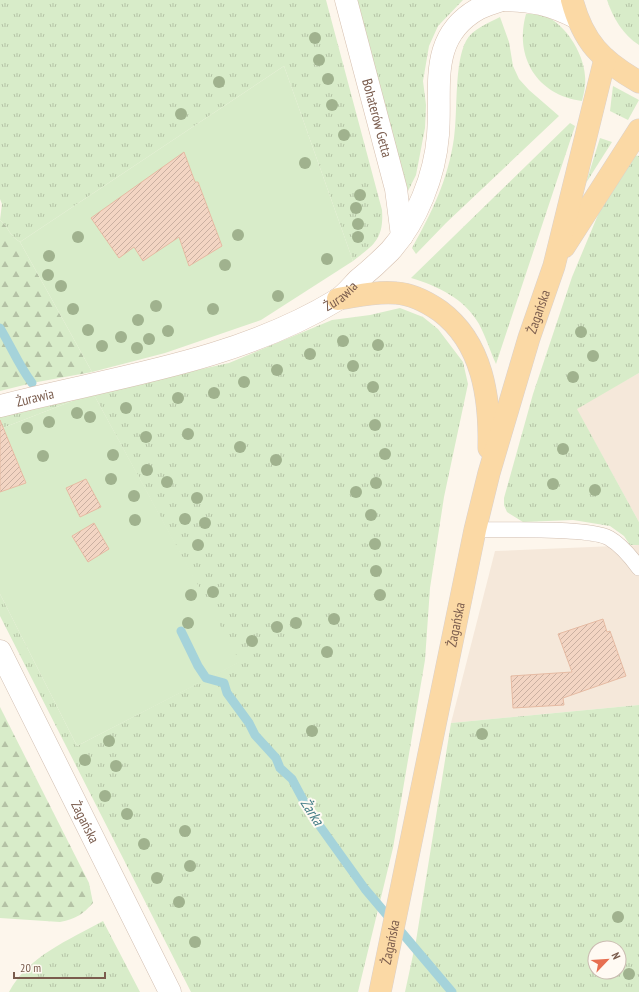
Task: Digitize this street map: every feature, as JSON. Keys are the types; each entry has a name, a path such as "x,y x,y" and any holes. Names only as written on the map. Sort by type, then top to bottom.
{"main road":[{"path":"574,9 589,42 604,59 617,70 639,82"},
{"name":"Żagańska","path":"380,992 475,530 489,473 529,338 554,264 604,59"},
{"name":"Żagańska","path":"554,264 639,130"},
{"path":"338,299 377,293 396,293 412,296 437,308 463,333 473,350 486,389 489,424 489,473"}],"street":[{"name":"Bohaterów Getta","path":"346,0 396,189 402,236"},
{"name":"Żurawia","path":"0,406 174,365 229,350 274,332 338,299 389,251 402,236 418,205 430,175 438,137 438,70 446,43 459,22 478,8 502,0 536,2 557,8 574,9"},
{"name":"Żagańska","path":"0,651 170,992"}],"lane":[{"path":"475,530 588,533 608,538 627,553 639,568"}],"shaded area":[{"path":"639,373 639,522 576,408"},
{"path":"639,545 639,705 451,723 495,551"}],"green space":[{"path":"0,0 326,0 382,210 381,228 376,240 367,250 353,261 284,66 20,242 13,237 0,220 2,204 0,199"},
{"path":"353,0 463,0 438,26 429,46 423,81 426,105 425,128 416,175 408,191"},
{"path":"607,0 639,0 639,45 633,41 619,26"},
{"path":"526,14 537,14 548,17 571,38 581,57 584,67 585,83 582,101 566,97 553,91 541,82 533,71 527,59 523,45 523,30"},
{"path":"500,17 509,42 513,66 519,79 529,90 559,116 446,223 416,254 412,248 426,222 448,168 454,138 458,74 462,51 466,41 472,33"},
{"path":"284,66 353,261 261,320 165,353 92,372 20,242"},
{"path":"613,86 639,100 628,120 610,111"},
{"path":"570,123 575,126 496,364 479,324 466,307 441,289 411,278"},
{"path":"600,138 612,142 586,183"},
{"path":"634,155 639,156 639,373 577,409 639,522 639,545 630,545 624,536 610,526 573,520 523,522 507,512 504,505 504,498 533,394 572,277 600,210"},
{"path":"0,220 13,237 20,242 92,372 32,383 0,326"},
{"path":"400,308 423,317 438,329 463,362 468,384 444,497 430,588 425,660 393,848 358,992 191,992 0,616 0,594 77,746 239,662 93,393 229,363 332,320 370,315"},
{"path":"0,331 28,384 0,391"},
{"path":"93,393 0,429 0,417"},
{"path":"93,393 240,662 77,746 0,594 0,429"},
{"path":"639,705 639,992 405,992 416,941 451,723"},
{"path":"0,707 89,883 93,903 75,918 60,922 0,918"},
{"path":"103,921 140,992 9,992 17,979 38,959 63,942"}],"building":[{"path":"184,152 195,182 198,182 222,246 189,266 179,237 143,261 134,247 119,258 91,218"},
{"path":"0,420 26,483 0,492"},
{"path":"86,479 101,507 80,517 66,488"},
{"path":"94,523 109,549 88,562 72,536"},
{"path":"603,619 607,632 610,631 626,676 563,698 564,705 513,708 511,676 572,672 558,634"}],"waterway":[{"name":"Żarka","path":"0,328 23,370 32,383"},
{"name":"Żarka","path":"181,631 198,666 206,678 224,683 227,693 249,723 255,735 276,758 280,768 292,779 309,811 365,889 452,992"}]}
